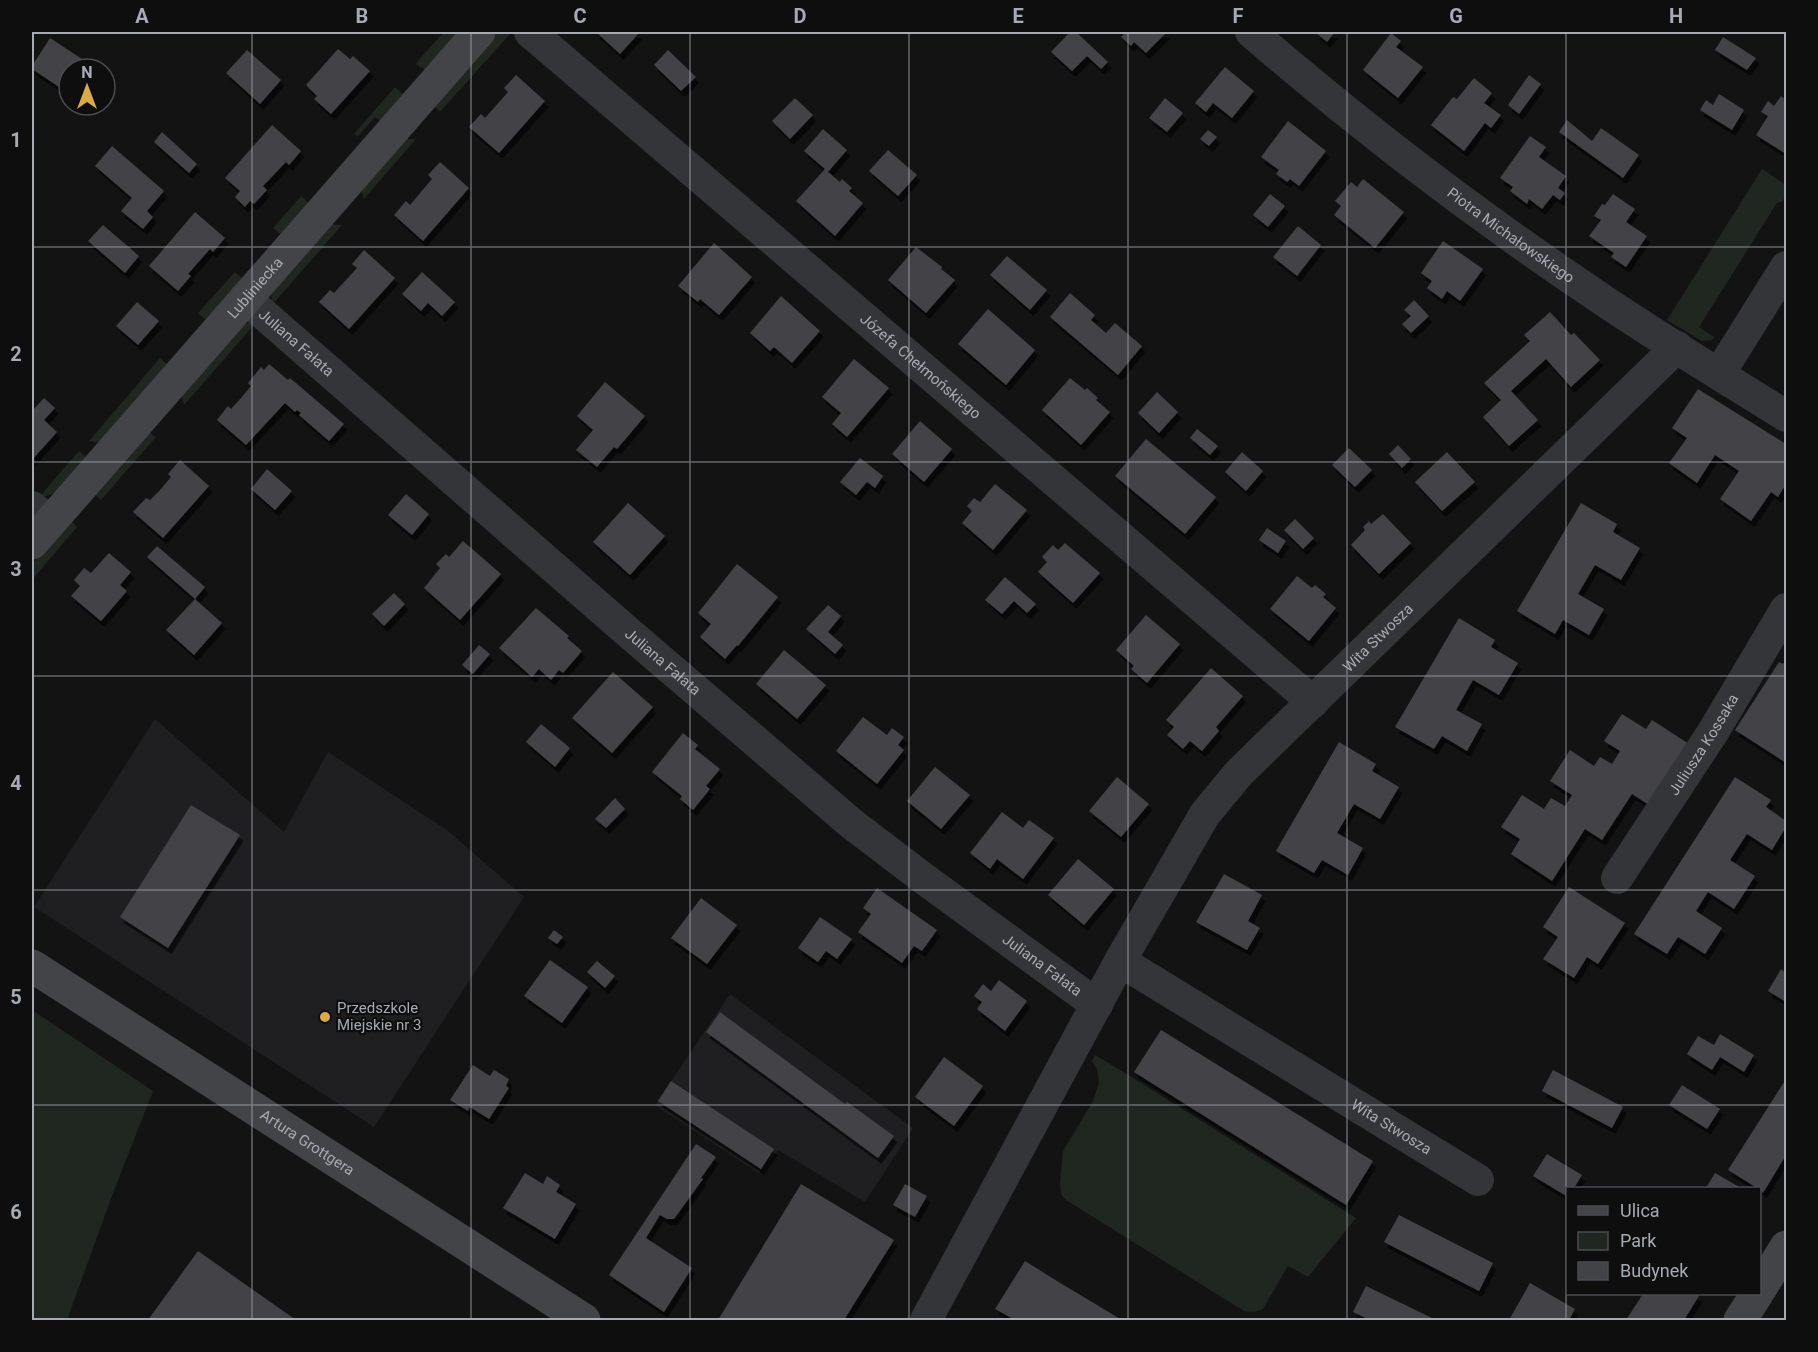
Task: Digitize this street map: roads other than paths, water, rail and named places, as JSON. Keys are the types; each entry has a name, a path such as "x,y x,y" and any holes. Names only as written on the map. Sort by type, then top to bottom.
{"street":[{"name":"Lubliniecka","path":"38,524 245,298 479,32"},
{"name":"Józefa Chełmońskiego","path":"530,32 1313,702"},
{"name":"Piotra Michałowskiego","path":"1251,32 1382,139 1514,239 1595,295 1786,416"},
{"path":"1719,374 1786,267"},
{"name":"Juliana Fałata","path":"245,298 852,824 1097,1005"},
{"name":"Wita Stwosza","path":"926,1320 1119,961 1206,814 1239,773 1677,347"},
{"name":"Juliusza Kossaka","path":"1617,878 1713,732 1786,609"},
{"name":"Wita Stwosza","path":"1119,961 1478,1180"},
{"name":"Artura Grottgera","path":"32,966 584,1320"},
{"path":"1761,1287 1786,1247"},
{"path":"1740,1320 1756,1295"}],"place":[{"name":"Przedszkole Miejskie nr 3","path":"325,1017"}]}
